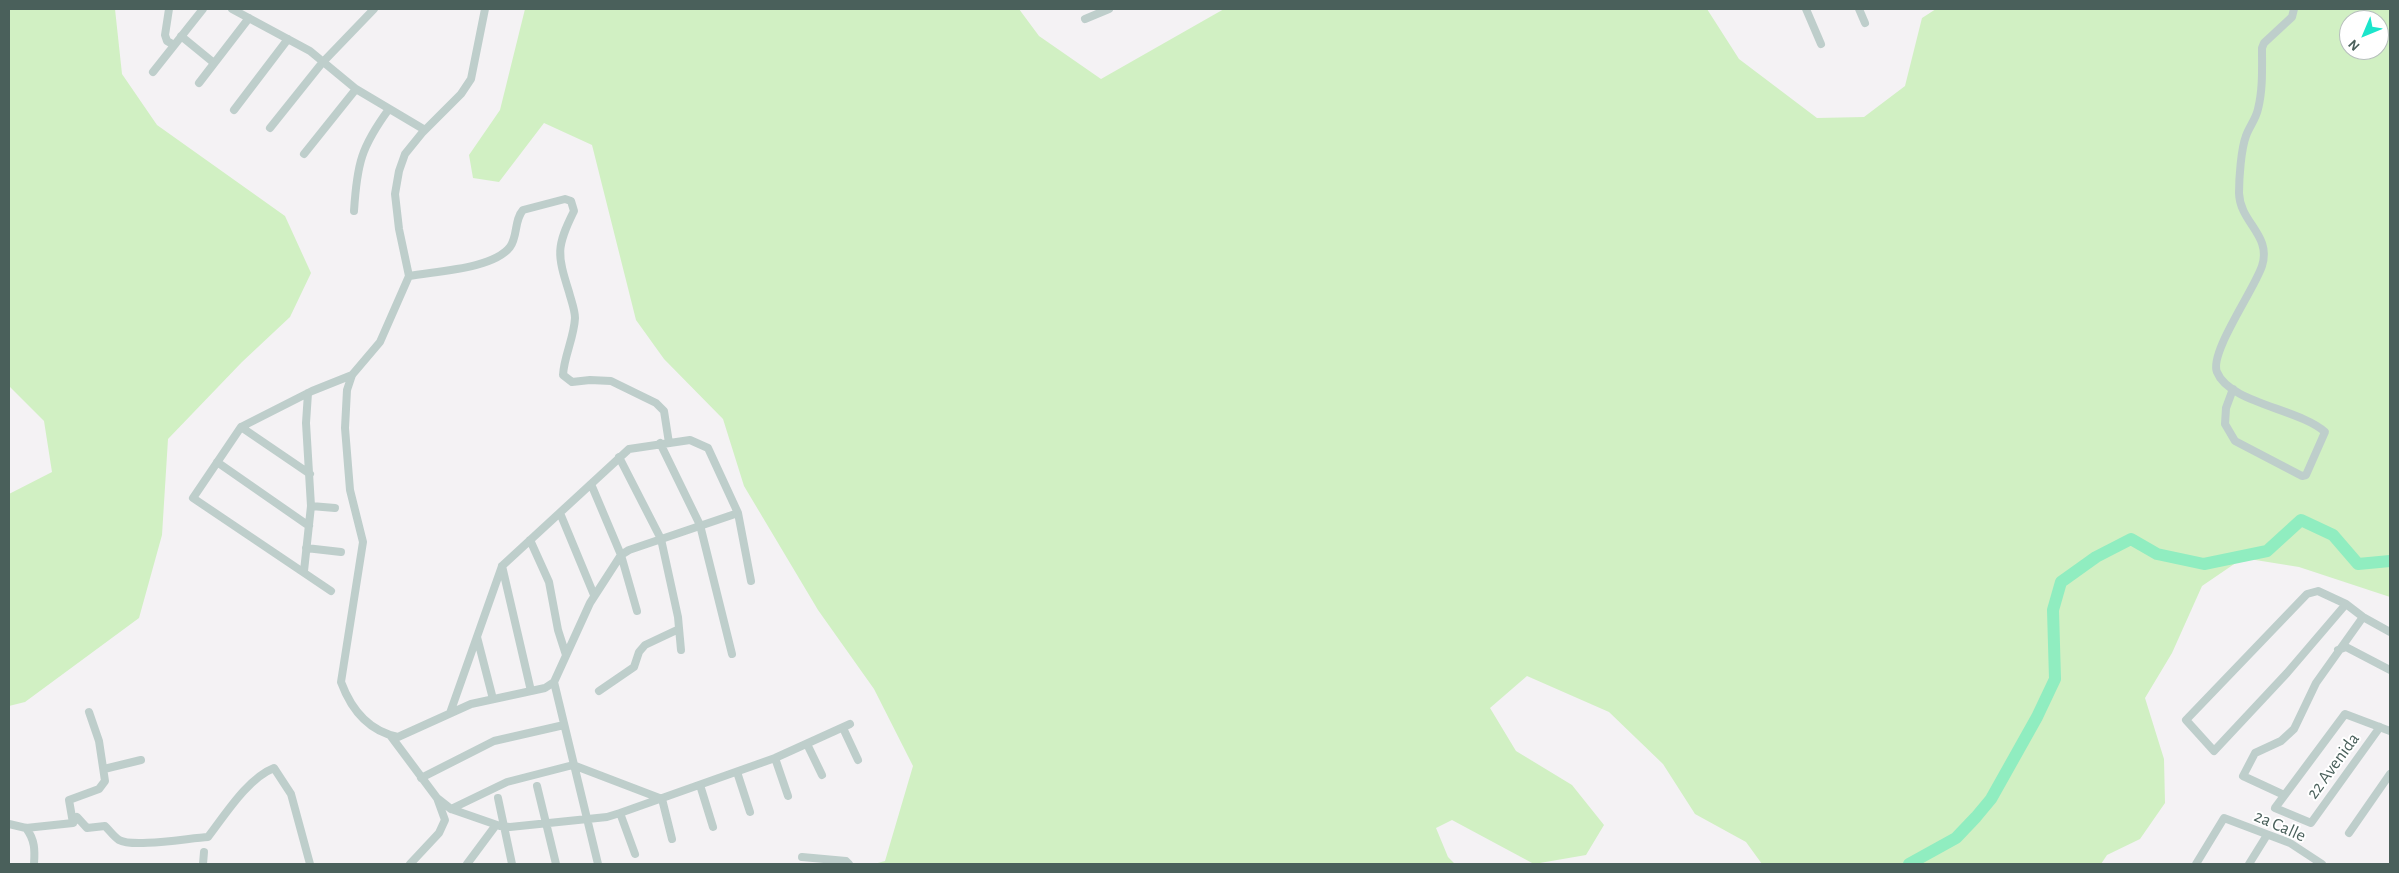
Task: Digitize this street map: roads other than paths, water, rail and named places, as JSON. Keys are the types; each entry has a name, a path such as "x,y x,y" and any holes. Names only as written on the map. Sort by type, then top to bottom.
{"street":[{"path":"169,9 165,35 167,41 174,45"},
{"path":"153,72 203,9"},
{"path":"232,9 310,51 322,63 356,89 424,130"},
{"path":"270,128 322,63 374,9"},
{"path":"485,9 471,79 461,94 424,130 405,154 399,171 395,194 399,229 409,276 380,342 352,375 347,390 346,428 353,506 363,542 341,682 348,701 356,713 369,724 390,736 398,737 405,736 471,704 546,688 554,682 594,595 621,555 661,539 738,513"},
{"path":"1086,19 1109,9"},
{"path":"1806,9 1820,44"},
{"path":"1859,9 1865,23"},
{"path":"2233,389 2226,408 2225,424 2235,441 2302,476 2306,475 2325,432 2288,412 2241,395 2233,389 2224,384 2217,373 2216,356 2255,283 2264,254 2262,240 2245,217 2240,201 2240,181 2245,138 2254,122 2260,102 2263,46 2292,17 2294,9"},
{"path":"199,82 249,18"},
{"path":"181,36 214,62"},
{"path":"234,110 288,39"},
{"path":"304,154 356,89"},
{"path":"354,211 356,181 363,149 374,129 389,109"},
{"path":"409,276 479,264 501,256 512,244 519,216 523,210 565,199 571,201 574,211 562,234 558,250 560,264 575,314 574,332 564,375 566,380 572,382 590,380 616,383 656,403 664,411 665,443 700,525 732,654"},
{"path":"331,591 193,498 241,427 308,393 352,375"},
{"path":"304,571 311,506 306,423 308,393"},
{"path":"241,427 310,474"},
{"path":"450,713 502,566 631,448 690,440 708,448 738,513 751,581"},
{"path":"619,457 661,539 679,629 681,650"},
{"path":"217,462 309,526"},
{"path":"591,484 621,555 637,611"},
{"path":"311,506 334,508"},
{"path":"560,513 594,595"},
{"path":"530,540 549,582 558,630 566,655"},
{"path":"306,548 341,552"},
{"path":"502,566 531,691"},
{"path":"2346,604 2287,673 2214,752 2186,720 2307,594 2318,592 2346,604 2363,617 2390,632"},
{"path":"2363,617 2337,651 2312,691 2294,728 2281,741 2255,752 2243,776 2284,795 2345,714 2390,731"},
{"path":"599,691 634,666 639,652 645,646 679,629"},
{"path":"477,637 493,699"},
{"path":"2337,651 2346,647 2390,670"},
{"path":"554,682 598,864"},
{"path":"72,823 69,800 103,788 105,781 96,732 89,712"},
{"path":"421,778 494,741 564,725"},
{"path":"390,736 437,798 451,809 506,827 620,813 775,758 847,726 858,760"},
{"name":"22 Avenida","path":"2284,795 2275,808 2311,823 2380,727"},
{"path":"807,744 822,775"},
{"path":"775,758 788,796"},
{"path":"104,769 141,760"},
{"path":"451,809 507,782 573,765 662,799"},
{"path":"9,824 26,828 72,823 77,817 87,828 105,826 119,840 136,845 208,837 238,798 265,771 274,768 291,794 310,864"},
{"path":"737,772 750,812"},
{"path":"2350,834 2390,774"},
{"path":"700,785 713,828"},
{"path":"537,786 556,864"},
{"path":"410,864 439,833 445,820 437,798"},
{"path":"498,798 506,827 512,864"},
{"path":"662,799 672,839"},
{"path":"620,813 634,854"},
{"name":"2a Calle","path":"2196,864 2224,818 2290,843 2322,864"},
{"path":"467,864 496,825"},
{"path":"26,828 32,836 35,848 34,864"},
{"path":"2249,864 2267,835"},
{"path":"203,864 204,852"},
{"path":"802,857 846,861 849,864"}],"waterway":[{"path":"1909,864 1956,838 1991,799 2037,717 2055,679 2053,610 2061,582 2096,557 2131,539 2157,554 2204,564 2267,551 2301,520 2333,535 2358,564 2390,561"}]}
